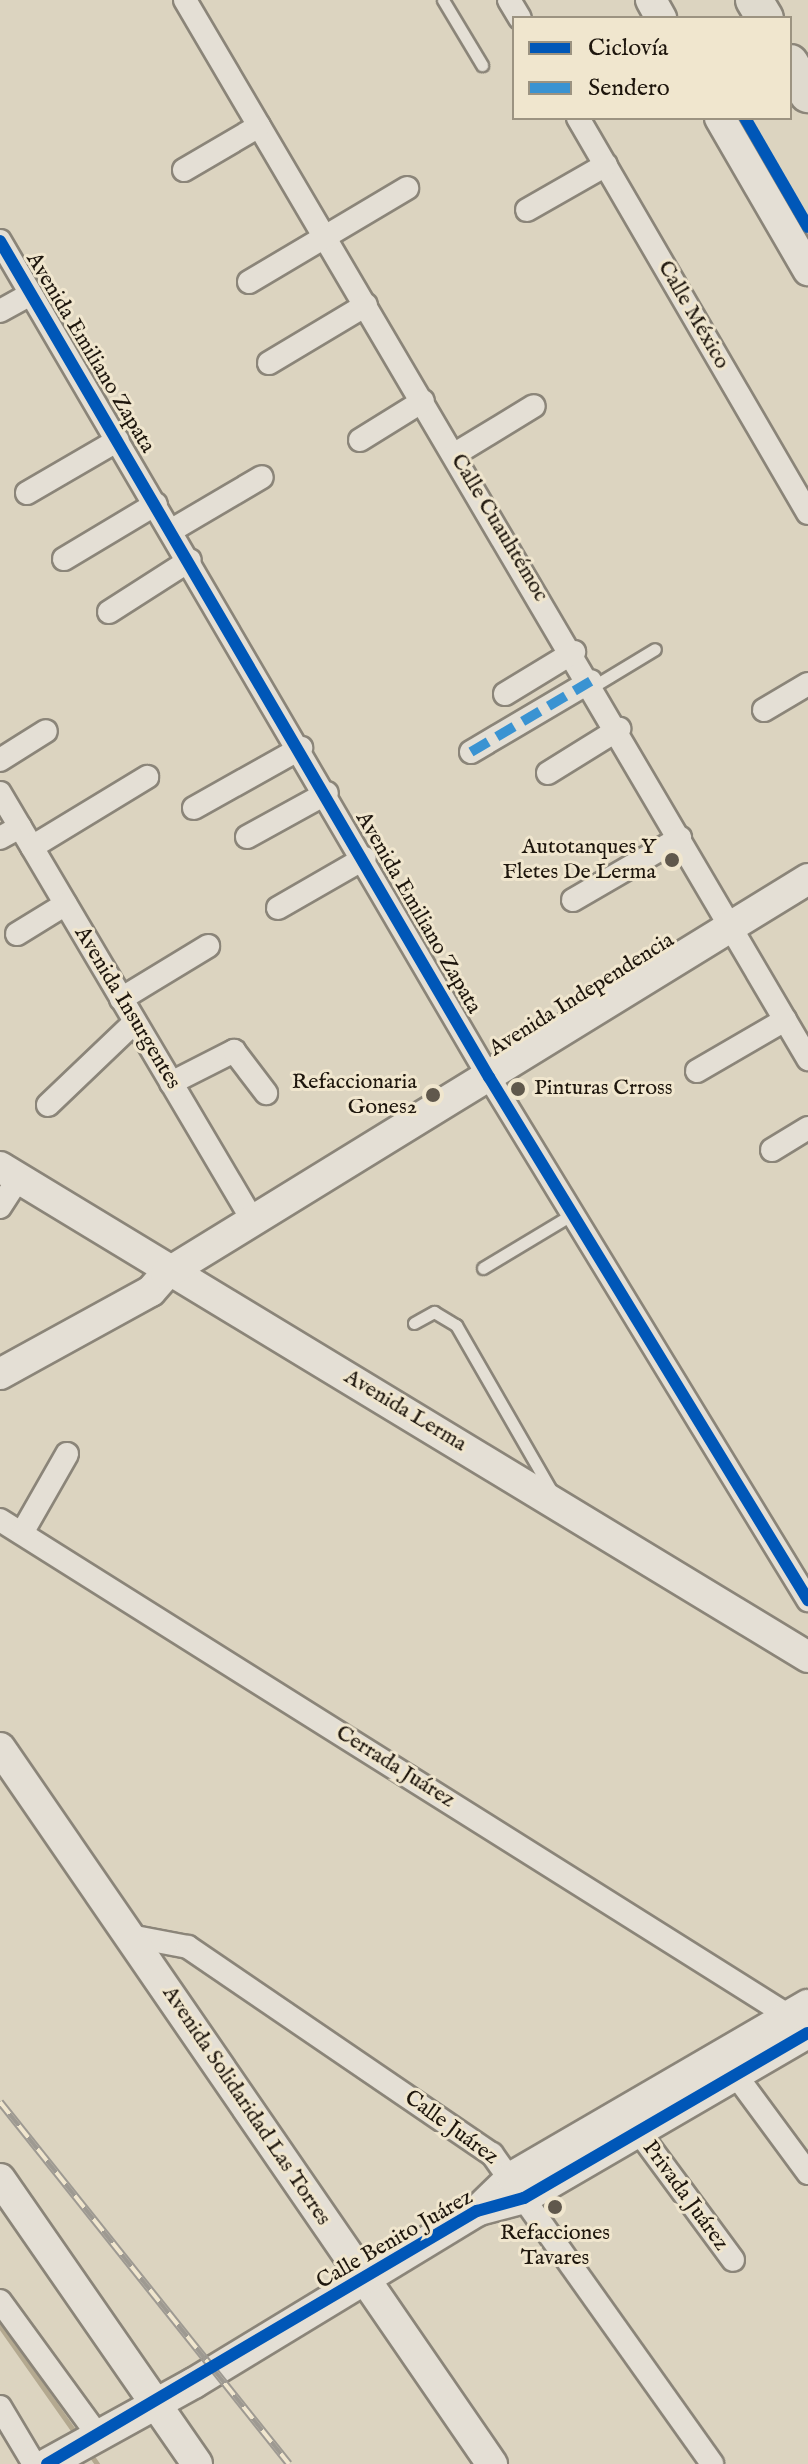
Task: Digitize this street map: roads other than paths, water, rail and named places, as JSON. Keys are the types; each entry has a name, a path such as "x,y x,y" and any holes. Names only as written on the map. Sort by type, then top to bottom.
{"highway":[{"path":"792,66 808,94"}],"main road":[{"path":"721,120 808,270"},
{"name":"Avenida Independencia","path":"0,1374 163,1279 808,879"},
{"name":"Avenida Lerma","path":"8,1188 560,1505 808,1657"},
{"name":"Avenida Solidaridad Las Torres","path":"0,1748 492,2464"},
{"name":"Calle Benito Juárez","path":"518,2187 638,2131 735,2074 802,2018"},
{"name":"Calle Benito Juárez","path":"75,2452 802,2018"},
{"path":"0,2179 94,2310 197,2464"}],"street":[{"name":"Calle Cuauhtémoc","path":"185,0 593,683 808,1059"},
{"name":"Calle México","path":"579,120 808,513"},
{"path":"184,170 259,126"},
{"path":"527,210 606,165"},
{"path":"249,282 327,240 407,188"},
{"name":"Avenida Emiliano Zapata","path":"0,241 301,748 489,1077 808,1600"},
{"path":"0,311 31,294"},
{"path":"269,363 366,305"},
{"path":"360,440 423,401"},
{"path":"455,454 534,406"},
{"path":"27,493 118,440"},
{"path":"172,530 262,477"},
{"path":"64,559 156,504"},
{"path":"109,612 190,560"},
{"path":"505,694 574,652"},
{"path":"471,752 593,683"},
{"path":"764,710 808,684"},
{"path":"548,773 619,729"},
{"path":"0,760 46,731"},
{"path":"194,808 301,748"},
{"path":"32,847 147,777"},
{"name":"Avenida Insurgentes","path":"0,793 254,1223"},
{"path":"247,837 327,793"},
{"path":"0,838 20,827"},
{"path":"573,900 680,838"},
{"path":"278,908 365,858"},
{"path":"17,934 66,904"},
{"path":"121,999 208,946"},
{"path":"697,1071 785,1020"},
{"path":"48,1105 135,1022"},
{"path":"171,1083 238,1052 266,1093"},
{"path":"772,1150 808,1128"},
{"path":"22,1533 67,1454"},
{"name":"Cerrada Juárez","path":"0,1520 802,2018"},
{"name":"Calle Juárez","path":"130,1936 188,1947 492,2154 712,2464"},
{"path":"735,2074 808,2173"},
{"name":"Privada Juárez","path":"638,2131 733,2260"},
{"path":"0,2301 75,2452"},
{"path":"0,2407 34,2464"}],"lane":[{"path":"443,0 482,65"},
{"path":"593,683 655,649"},
{"path":"483,1268 573,1214"},
{"path":"414,1323 434,1312 456,1325 560,1505"}],"waterway":[{"path":"0,2326 78,2437"},
{"path":"88,2451 97,2464"}],"railway":[{"path":"0,2102 289,2464"}],"place":[{"name":"Autotanques Y Fletes De Lerma","path":"672,860"},
{"name":"Pinturas Crross","path":"518,1089"},
{"name":"Refaccionaria Gones2","path":"433,1095"},
{"name":"Refacciones Tavares","path":"555,2207"}]}
